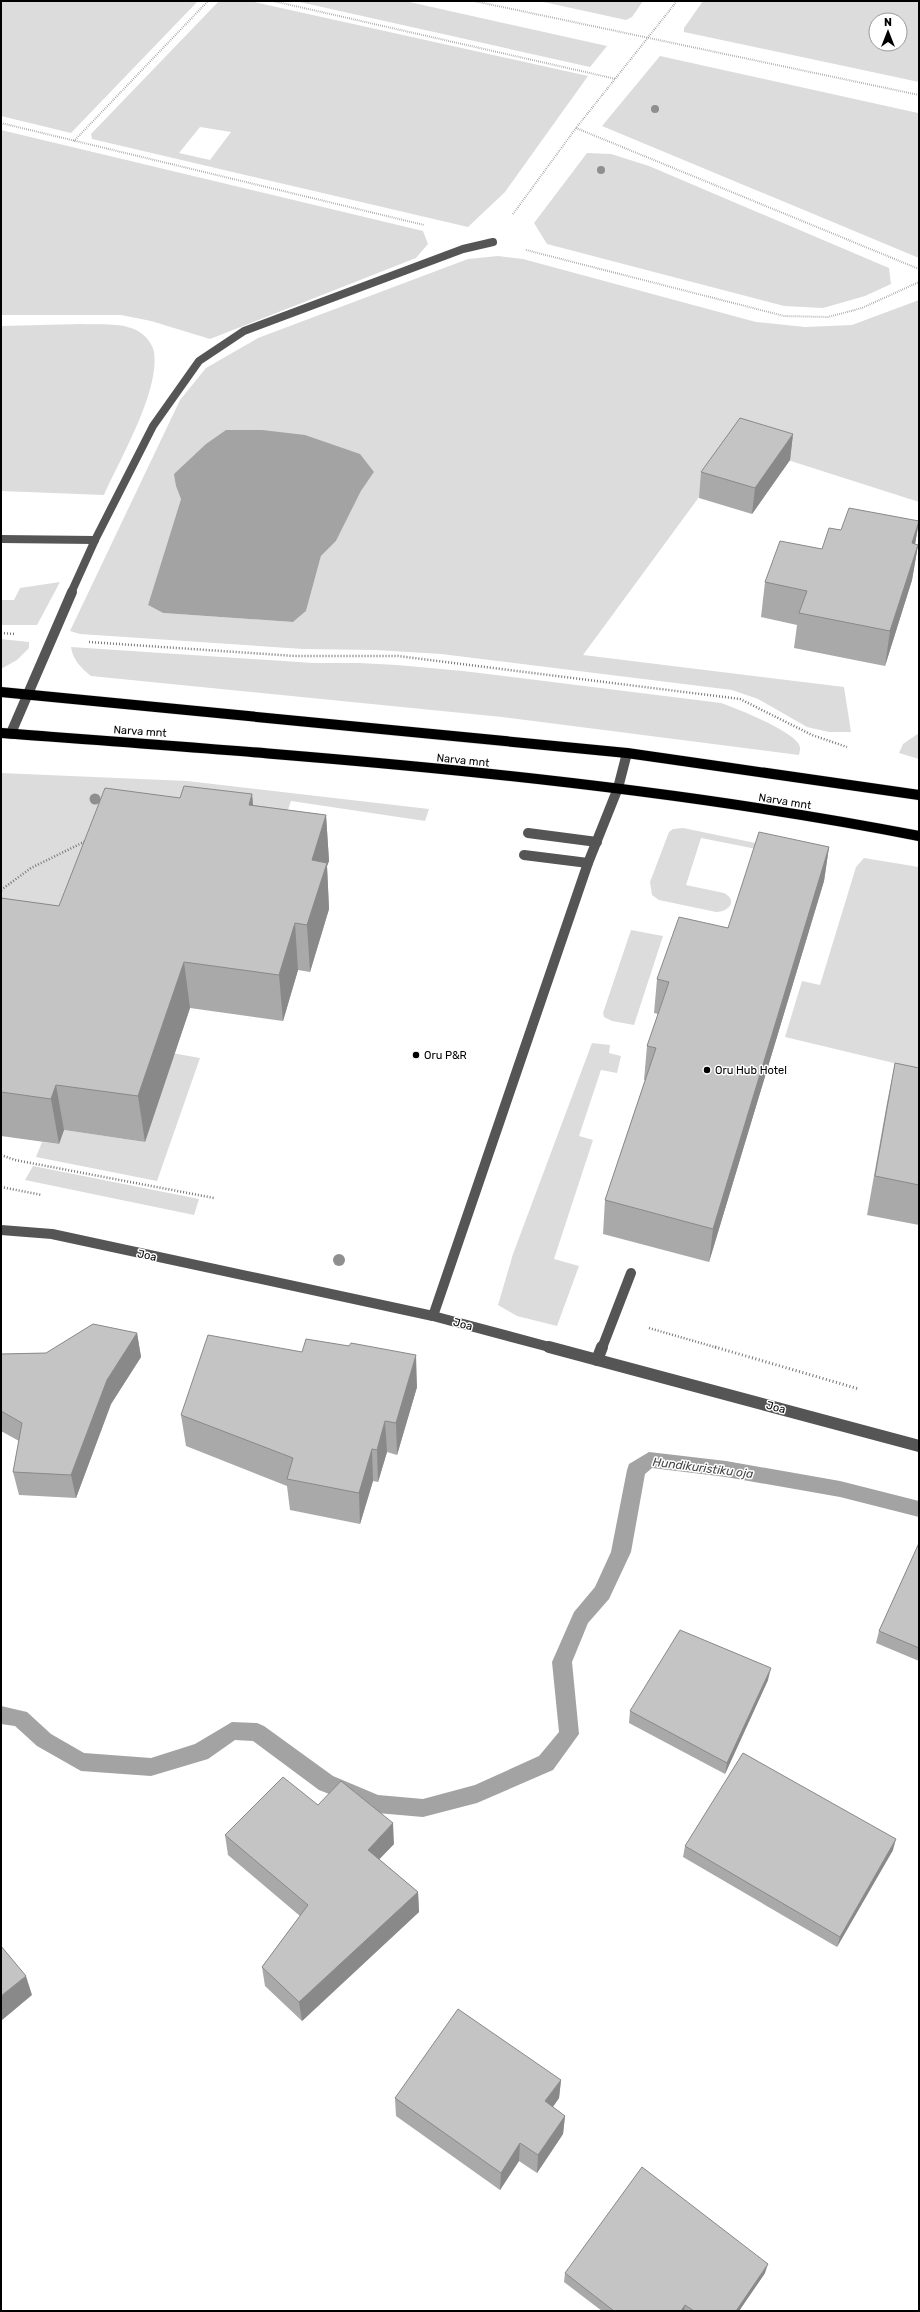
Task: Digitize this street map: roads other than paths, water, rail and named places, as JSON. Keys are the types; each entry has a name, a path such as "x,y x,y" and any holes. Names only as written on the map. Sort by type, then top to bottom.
{"main road":[{"name":"Narva mnt","path":"1,692 27,693 627,753 919,795"},
{"name":"Narva mnt","path":"1,733 267,752 618,788 852,823 919,836"}],"street":[{"path":"11,733 27,693 95,540 153,426 199,361 244,331 463,249 493,242"},
{"path":"1,539 95,540"},
{"path":"433,1316 588,863 618,788 627,753"},
{"path":"528,833 596,842"},
{"path":"524,855 588,863"},
{"name":"Joa","path":"1,1230 52,1234 433,1316 919,1446"},
{"path":"597,1360 631,1273"}],"waterway":[{"name":"Hundikuristiku oja","path":"1,1715 20,1718 44,1740 81,1762 151,1767 201,1752 232,1731 257,1732 326,1783 377,1804 423,1808 477,1794 546,1763 569,1734 562,1662 581,1618 602,1593 621,1552 636,1470 649,1460 726,1469 840,1489 919,1509"}],"place":[{"name":"Oru P&R","path":"416,1055"},
{"name":"Oru Hub Hotel","path":"707,1070"}]}
